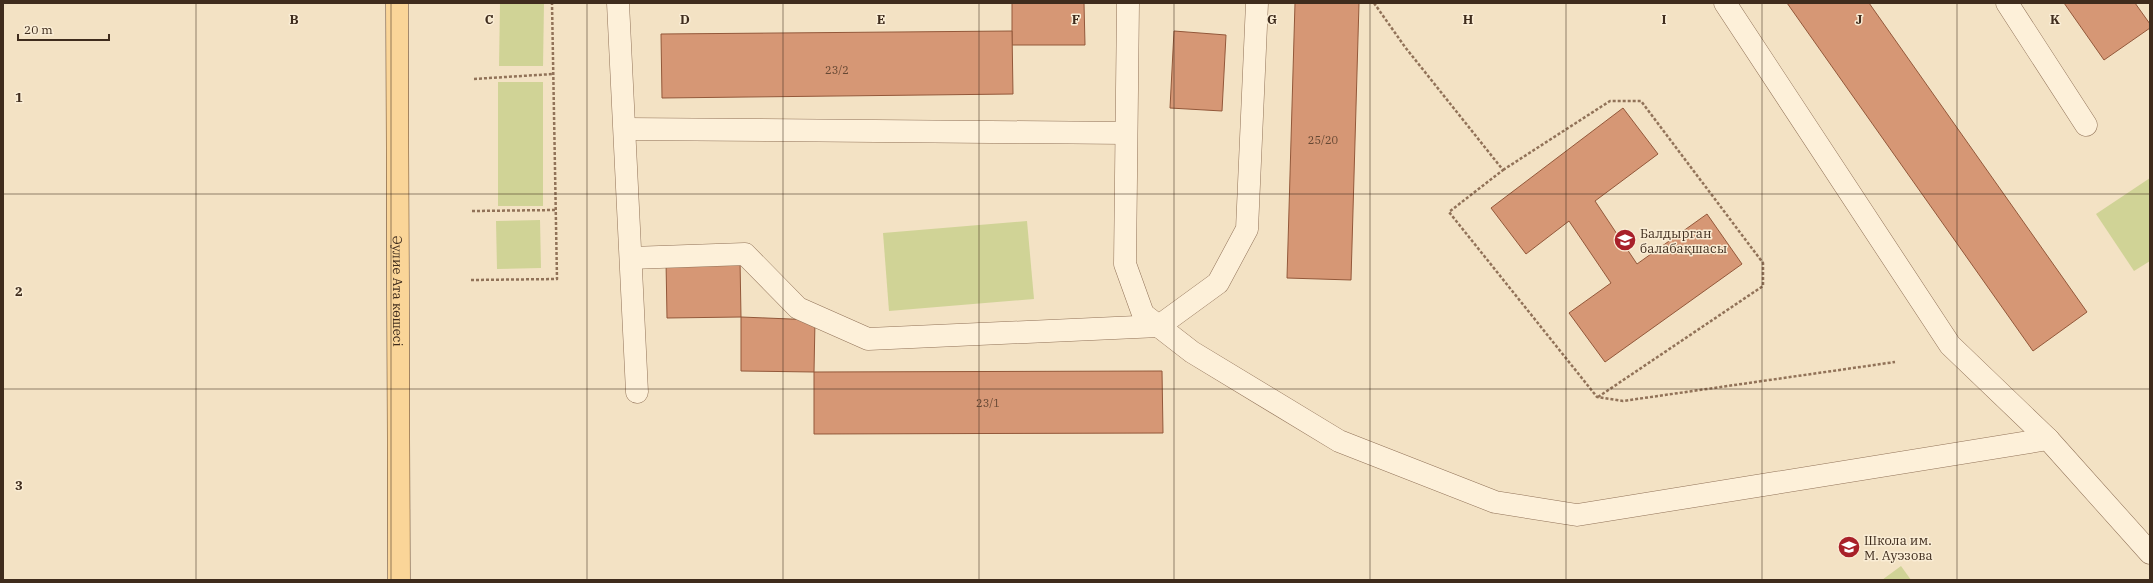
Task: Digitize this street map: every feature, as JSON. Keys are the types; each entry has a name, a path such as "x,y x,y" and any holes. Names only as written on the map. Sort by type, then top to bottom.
{"main road":[{"name":"Әулие Ата көшесі","path":"397,3 399,580"}],"lane":[{"path":"618,3 637,392"},
{"path":"1128,3 1125,264 1143,314 1192,352 1339,441 1495,502 1577,515 2048,439"},
{"path":"631,258 745,254 798,308 868,339 1160,326 1218,283 1248,229 1257,3"},
{"path":"1725,3 1950,345 2048,439 2150,553"},
{"path":"2007,3 2086,125"},
{"path":"625,130 1126,133"}],"path":[{"path":"471,280 557,279 552,3"},
{"path":"1374,3 1405,47 1503,170"},
{"path":"474,79 553,74"},
{"path":"1597,397 1763,286 1763,263 1641,101 1610,101 1503,170 1449,212 1597,397 1623,401 1895,362"},
{"path":"472,211 556,210"}],"green space":[{"path":"500,3 544,3 543,66 499,66"},
{"path":"498,82 543,82 543,206 498,206"},
{"path":"2150,178 2150,261 2134,271 2096,214"},
{"path":"540,220 541,268 497,269 496,221"},
{"path":"1027,221 1034,299 889,311 883,233"},
{"path":"1901,566 1911,580 1882,580"}],"building":[{"path":"1012,3 1084,3 1085,45 1012,45"},
{"path":"1295,3 1359,3 1351,280 1287,278"},
{"path":"1787,3 1869,3 2087,312 2033,351"},
{"path":"2064,3 2135,3 2150,24 2150,28 2104,60"},
{"path":"1012,31 1013,94 662,98 661,34"},
{"path":"1174,31 1226,35 1222,111 1170,108"},
{"path":"1623,108 1658,154 1595,201 1637,264 1707,214 1742,264 1605,362 1569,313 1611,283 1569,221 1526,254 1491,208"},
{"path":"740,260 741,317 667,318 666,261"},
{"path":"741,317 815,320 814,372 741,371"},
{"path":"1162,371 1163,433 814,434 814,372"}],"place":[{"name":"Балдырган балабақшасы","path":"1625,240"},
{"name":"Школа им. М. Ауэзова","path":"1849,547"}]}
